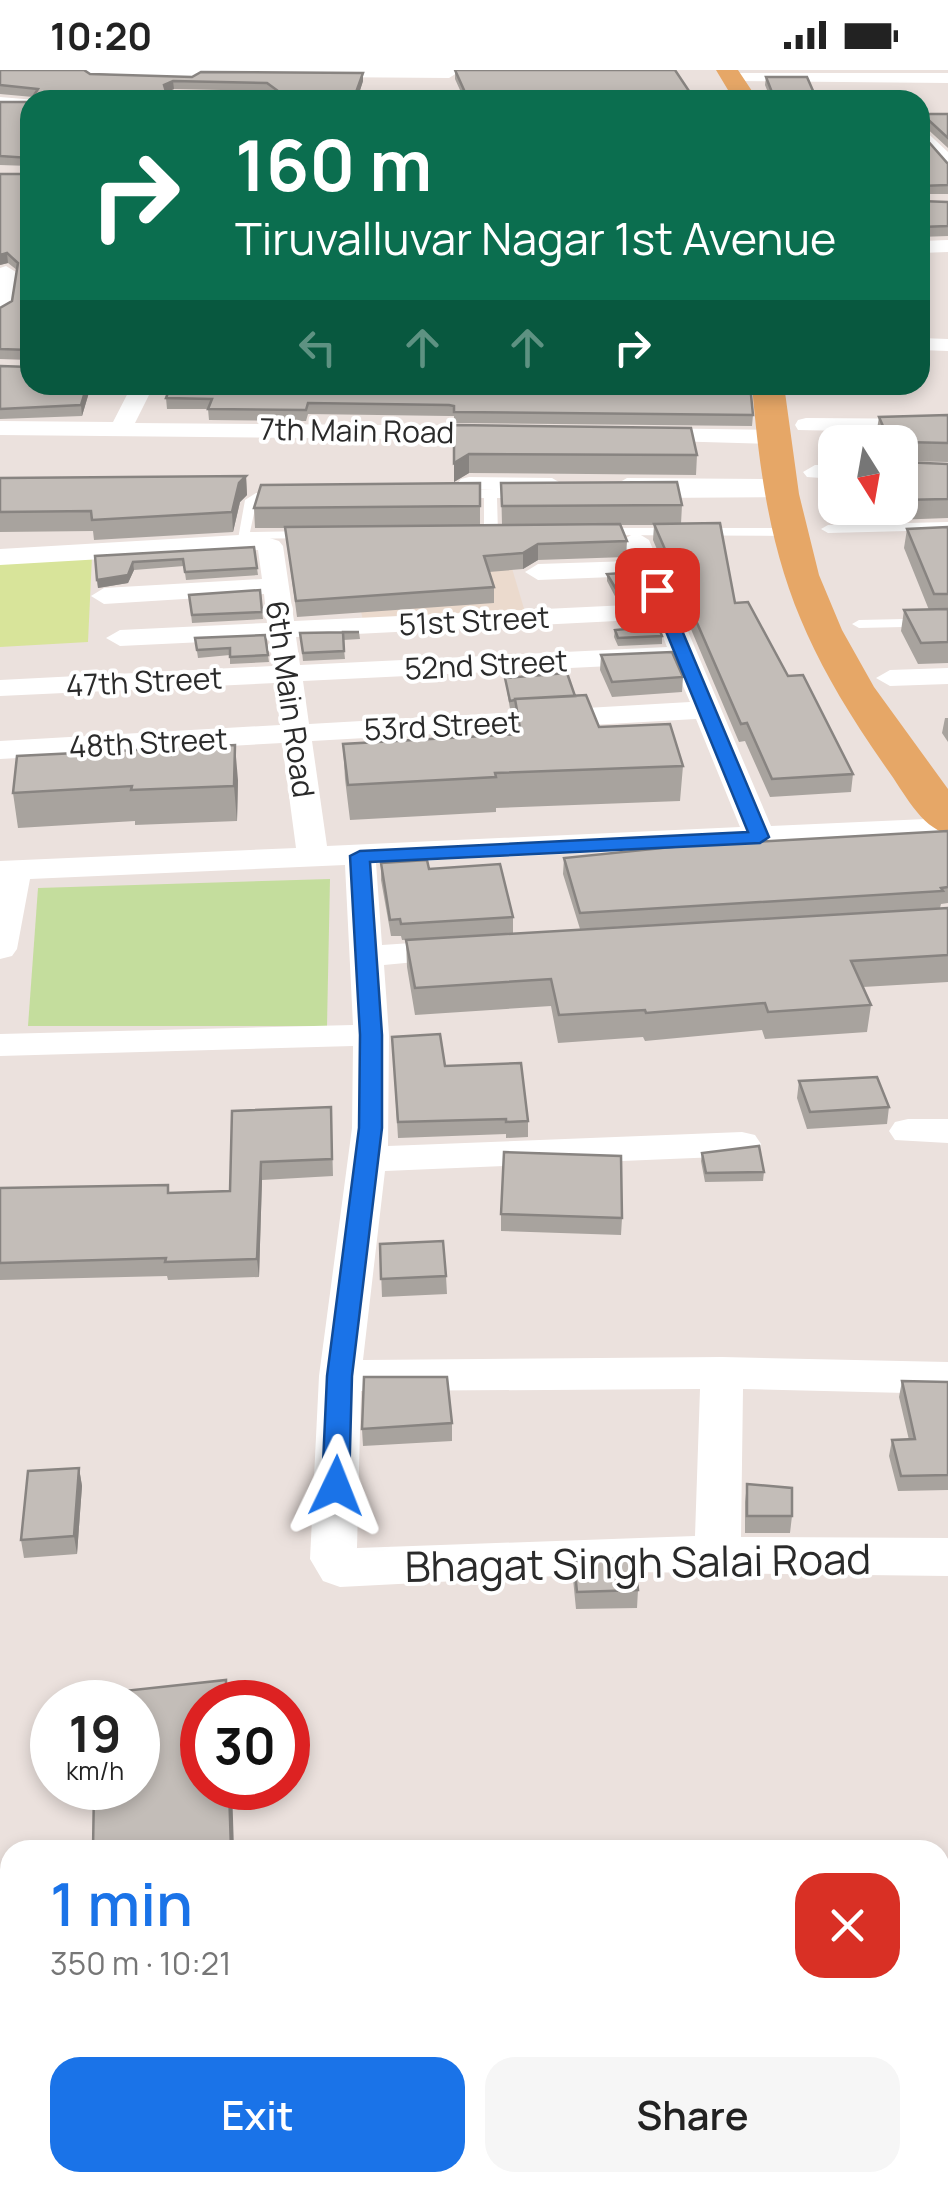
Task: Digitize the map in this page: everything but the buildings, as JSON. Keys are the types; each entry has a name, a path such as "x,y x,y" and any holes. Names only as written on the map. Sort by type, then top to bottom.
{"main road":[{"path":"787,395 790,431 780,490 812,606 852,683 948,820"},
{"path":"790,431 818,464"},
{"path":"831,525 834,554 859,624 948,765"}],"street":[{"path":"91,74 448,73"},
{"path":"719,78 948,78"},
{"path":"930,143 948,162"},
{"path":"3,272 5,320"},
{"path":"122,426 138,395"},
{"name":"7th Main Road","path":"0,428 122,426 516,433"},
{"path":"615,434 948,426"},
{"path":"480,489 780,490"},
{"path":"636,540 760,837"},
{"name":"6th Main Road","path":"0,556 270,546 313,858"},
{"path":"538,572 648,568"},
{"path":"104,596 276,586"},
{"name":"51st Street","path":"120,638 666,611"},
{"name":"52nd Street","path":"287,673 684,654"},
{"name":"47th Street","path":"0,688 287,673"},
{"path":"890,678 948,676"},
{"name":"53rd Street","path":"296,733 707,710"},
{"name":"48th Street","path":"0,750 296,733"},
{"path":"0,949 8,871 948,828"},
{"path":"360,856 371,1035 366,1160 340,1376 722,1373 948,1378"},
{"path":"364,956 480,949"},
{"path":"0,1045 371,1035"},
{"path":"908,1131 948,1131"},
{"path":"366,1160 742,1144"},
{"path":"718,1556 722,1373"},
{"name":"Bhagat Singh Salai Road","path":"340,1376 333,1559 340,1568 481,1560 948,1557"}],"lane":[{"path":"432,494 480,489 490,533"},
{"path":"302,496 256,497 250,503 242,536 319,535"},
{"path":"834,554 948,526"},
{"path":"472,533 510,532"},
{"path":"586,532 790,532"},
{"path":"834,554 948,540"},
{"path":"859,624 948,622"}],"shaded area":[{"path":"502,535 525,612 363,621 347,543"}],"green space":[{"path":"92,556 88,642 0,647 0,561"},
{"path":"330,879 327,1026 28,1026 38,888"}],"route":[{"path":"336,1486 340,1376 370,1128 371,1035 360,856 760,837 657,590"}]}
